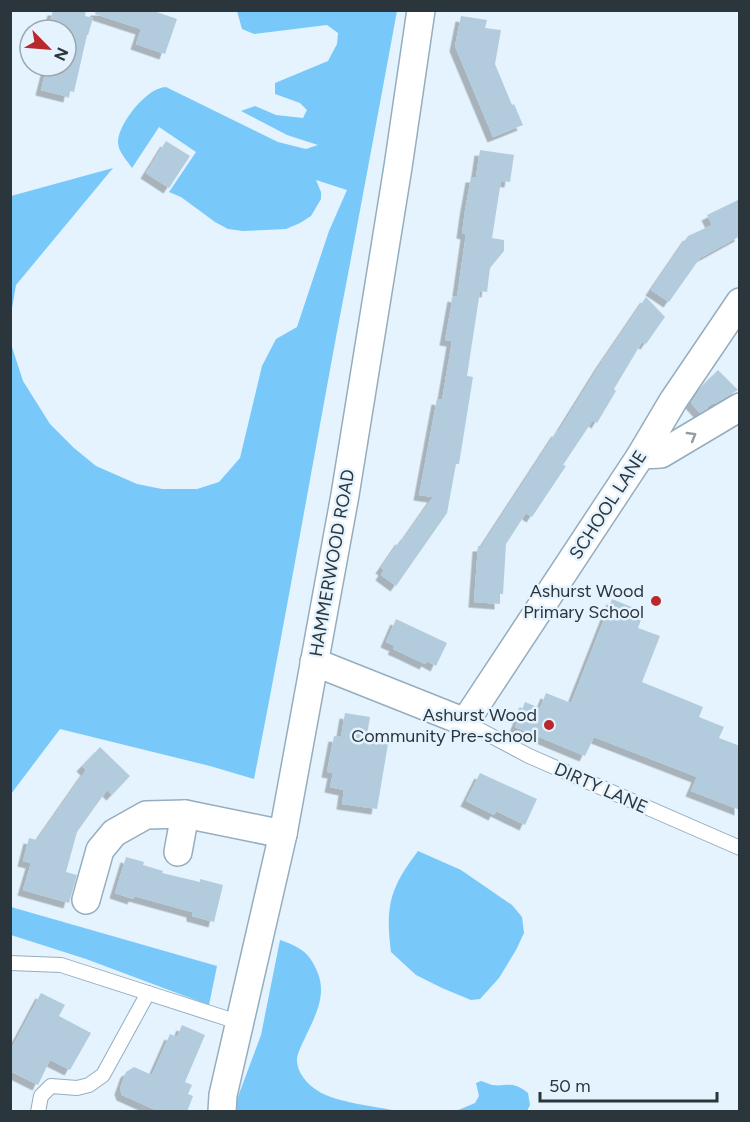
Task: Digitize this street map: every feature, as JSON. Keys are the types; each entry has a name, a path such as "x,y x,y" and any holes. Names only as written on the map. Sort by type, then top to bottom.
{"street":[{"name":"HAMMERWOOD ROAD","path":"218,1106 241,1023 283,834 315,662 347,483 421,10"},
{"name":"SCHOOL LANE","path":"465,722 641,455 673,401 740,302"},
{"path":"641,455 661,454 740,407"},
{"path":"315,662 465,722"},
{"path":"86,900 100,850 114,833 146,815 185,814 283,834"},
{"path":"178,852 185,814"}],"lane":[{"name":"DIRTY LANE","path":"465,722 529,756 740,848"},
{"path":"10,963 61,965 241,1023"},
{"path":"38,1112 41,1096 51,1086 77,1088 89,1085 104,1075 148,993"}],"shaded area":[{"path":"237,11 397,11 254,779 60,729 11,794 11,344 23,381 50,424 96,466 137,484 162,489 197,489 219,482 240,458 262,366 276,339 297,327 329,231 347,190 316,180 321,199 311,216 300,223 286,229 243,231 228,229 181,197 169,192 196,152 159,127 132,168 121,153 118,146 119,134 128,117 150,93 166,87 278,142 306,149 318,145 287,135 241,111 255,106 276,115 303,118 307,110 300,103 275,94 275,83 328,61 337,44 338,33 327,25 254,34 242,29"},
{"path":"113,168 16,285 11,314 11,196"},
{"path":"418,851 461,870 512,905 522,917 524,933 516,950 499,978 480,999 471,1000 416,975 391,952 389,922 392,898 401,876"},
{"path":"11,907 217,966 209,1005 86,959 11,935"},
{"path":"280,940 307,955 314,964 320,980 318,1007 297,1058 298,1068 303,1077 325,1095 356,1104 398,1111 235,1112 236,1102 261,1035"},
{"path":"481,1081 492,1085 513,1085 522,1089 528,1093 530,1105 527,1111 456,1111 475,1103 479,1096 476,1083"}],"building":[{"path":"53,10 86,10 85,16 93,18 78,74 78,18 51,18"},
{"path":"96,10 151,10 177,19 165,54 136,44 141,29 95,14"},
{"path":"461,16 487,20 485,28 501,30 495,64 523,125 493,137 455,46"},
{"path":"44,78 77,78 74,92 70,91 69,97 41,90"},
{"path":"166,141 190,156 169,188 146,173"},
{"path":"480,150 514,155 510,182 501,181 492,238 504,240 504,251 490,268 487,292 480,291 467,376 473,377 459,464 456,464 447,513 396,586 381,575 384,570 381,568 433,497 419,495 437,399 442,400 452,341 445,340 453,296 457,297 466,234 462,233 465,211 471,177 476,177"},
{"path":"740,199 740,236 700,258 669,302 651,290 688,236 712,225 707,215"},
{"path":"646,297 665,317 646,344 642,342 597,423 593,420 532,517 526,513 506,544 503,594 500,594 500,604 474,602 478,546 482,546"},
{"path":"718,370 738,390 713,403 700,413 691,403 702,386"},
{"name":"Ashurst Wood Primary School","path":"612,599 644,612 638,628 660,636 642,682 703,707 699,717 724,727 719,738 740,746 740,810 691,791 697,777 594,737 585,756 515,727 525,702 540,708 546,693 571,703"},
{"path":"396,619 447,643 436,666 427,661 425,664 393,649 395,646 386,642"},
{"path":"345,713 370,717 366,741 388,744 377,809 342,804 344,790 330,787 333,773 327,772 334,736 341,737"},
{"path":"100,747 130,776 112,795 107,790 77,832 66,872 77,875 69,903 23,890 31,863 23,861 29,838 37,840 86,770 82,766"},
{"path":"480,773 537,799 525,825 496,811 494,815 466,801"},
{"path":"126,857 144,862 143,865 163,871 162,873 223,885 214,922 192,916 192,912 115,893"},
{"path":"41,993 65,1005 59,1016 91,1033 70,1070 50,1060 38,1085 10,1071 10,1051"},
{"path":"182,1025 205,1035 185,1082 192,1085 188,1094 193,1096 187,1112 160,1112 122,1095 120,1089 126,1072 134,1067 152,1075 170,1034 177,1037"}],"place":[{"name":"Ashurst Wood Primary School","path":"656,601"},
{"name":"Ashurst Wood Community Pre-school","path":"549,725"}]}
